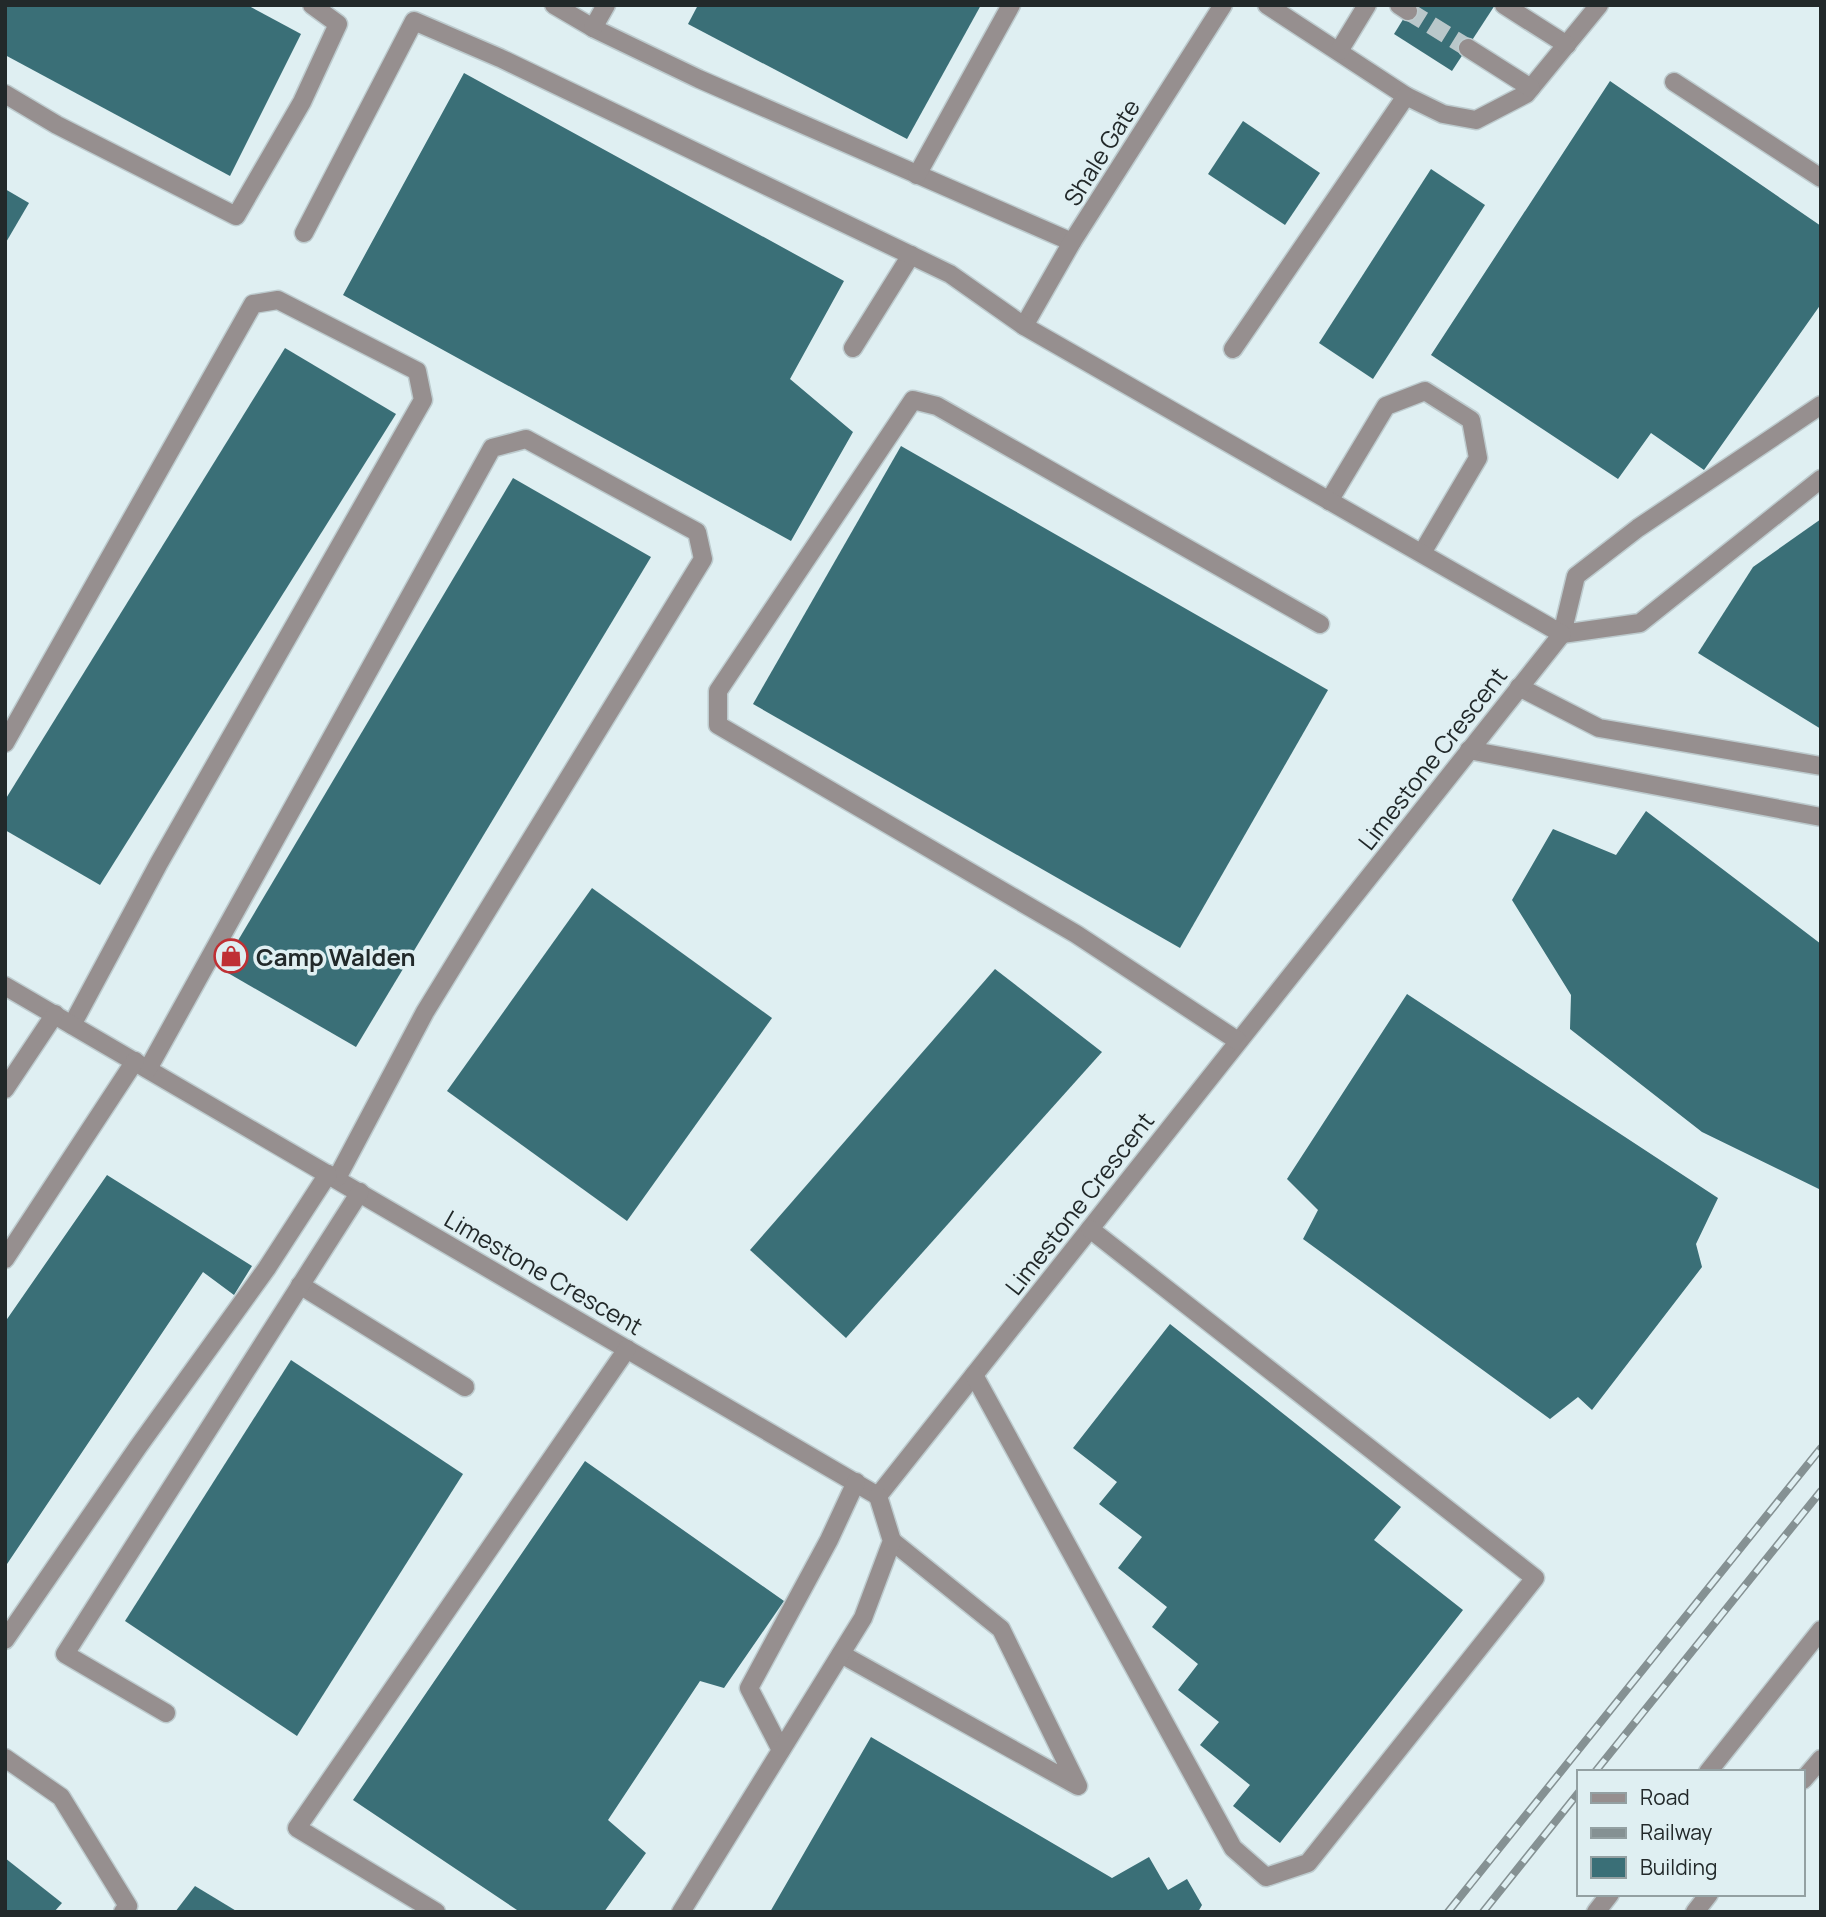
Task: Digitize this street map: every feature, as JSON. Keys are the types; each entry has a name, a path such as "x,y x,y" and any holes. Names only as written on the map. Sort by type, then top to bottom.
{"street":[{"path":"5,94 57,125 236,216 303,102 338,24 312,5"},
{"path":"554,5 593,28 699,79 1072,242"},
{"path":"593,28 606,5"},
{"path":"917,175 1011,5"},
{"name":"Shale Gate","path":"1024,326 1072,242 1223,5"},
{"path":"1267,5 1406,96 1443,114 1476,120 1525,94 1596,6"},
{"path":"1339,51 1367,5"},
{"path":"1504,5 1567,44"},
{"path":"304,233 414,21 499,58 950,274 1024,326 1562,634 1640,623 1821,479"},
{"path":"1468,48 1531,88"},
{"path":"1674,82 1821,178"},
{"path":"1233,349 1406,96"},
{"path":"853,348 911,255"},
{"path":"5,743 253,304 278,300 417,371 423,400 159,863 72,1025"},
{"path":"1329,501 1386,406 1425,391 1471,420 1478,458 1422,553"},
{"path":"1238,1041 1076,934 718,725 718,691 914,400 937,406 1320,624"},
{"path":"1562,634 1576,576 1638,528 1821,405"},
{"path":"5,1259 141,1065 492,448 526,439 697,532 703,559 425,1012 332,1176 138,1447 5,1640"},
{"name":"Limestone Crescent","path":"5,986 878,1496 1562,634"},
{"path":"1519,687 1599,727 1821,766"},
{"path":"1469,750 1821,817"},
{"path":"5,1089 55,1014"},
{"path":"166,1713 65,1654 360,1192"},
{"path":"974,1375 1233,1848 1266,1877 1308,1863 1535,1578 1090,1229"},
{"path":"300,1285 465,1387"},
{"path":"436,1912 297,1828 627,1349"},
{"path":"781,1750 749,1688 829,1540 856,1482"},
{"path":"841,1654 1078,1786 1000,1629 892,1541 878,1496"},
{"path":"681,1912 863,1618 892,1541"},
{"path":"1710,1770 1821,1630"},
{"path":"5,1758 61,1797 128,1906 124,1912"},
{"path":"1805,1778 1821,1759"},
{"path":"1596,1912 1608,1896"},
{"path":"1695,1912 1707,1896"}],"building":[{"path":"5,5 247,5 301,34 230,176 5,55"},
{"path":"698,5 981,5 907,139 688,24"},
{"path":"1412,5 1495,5 1452,71 1394,34"},
{"path":"464,73 844,281 790,379 853,432 791,541 343,295"},
{"path":"1610,81 1821,226 1821,304 1704,470 1651,433 1618,479 1431,355"},
{"path":"1243,121 1320,173 1285,225 1208,174"},
{"path":"1431,169 1485,205 1373,379 1319,343"},
{"path":"5,189 29,203 5,244"},
{"path":"285,348 396,414 100,885 5,830 5,800"},
{"path":"901,446 1328,690 1180,948 753,704"},
{"path":"513,478 651,557 356,1047 221,969"},
{"path":"1821,519 1821,729 1698,653 1753,567"},
{"path":"1646,811 1821,944 1821,1190 1702,1132 1570,1029 1571,995 1512,900 1553,829 1616,855"},
{"path":"592,888 772,1018 627,1221 447,1091"},
{"path":"995,969 1102,1052 846,1338 750,1250"},
{"path":"1407,994 1718,1198 1696,1244 1702,1267 1592,1410 1578,1397 1550,1419 1303,1239 1318,1210 1287,1179"},
{"path":"107,1175 252,1266 234,1295 203,1272 5,1567 5,1322"},
{"path":"1170,1324 1401,1507 1374,1540 1463,1610 1280,1843 1233,1806 1250,1785 1200,1745 1219,1722 1178,1690 1198,1664 1152,1627 1167,1607 1118,1568 1142,1537 1099,1504 1117,1482 1073,1448"},
{"path":"291,1360 463,1474 297,1736 125,1621"},
{"path":"585,1461 784,1601 724,1688 700,1681 608,1820 646,1853 604,1912 520,1912 353,1800"},
{"path":"871,1737 1112,1878 1149,1857 1168,1890 1187,1879 1202,1905 1198,1912 770,1912"},
{"path":"5,1858 62,1903 54,1912 5,1912"},
{"path":"195,1886 238,1912 175,1912"}],"tunnel":[{"path":"1408,11 1468,48"}],"railway":[{"path":"1448,1912 1821,1448"},
{"path":"1597,1770 1821,1491"},
{"path":"1483,1912 1577,1794"}],"place":[{"name":"Camp Walden","path":"231,956"}]}
